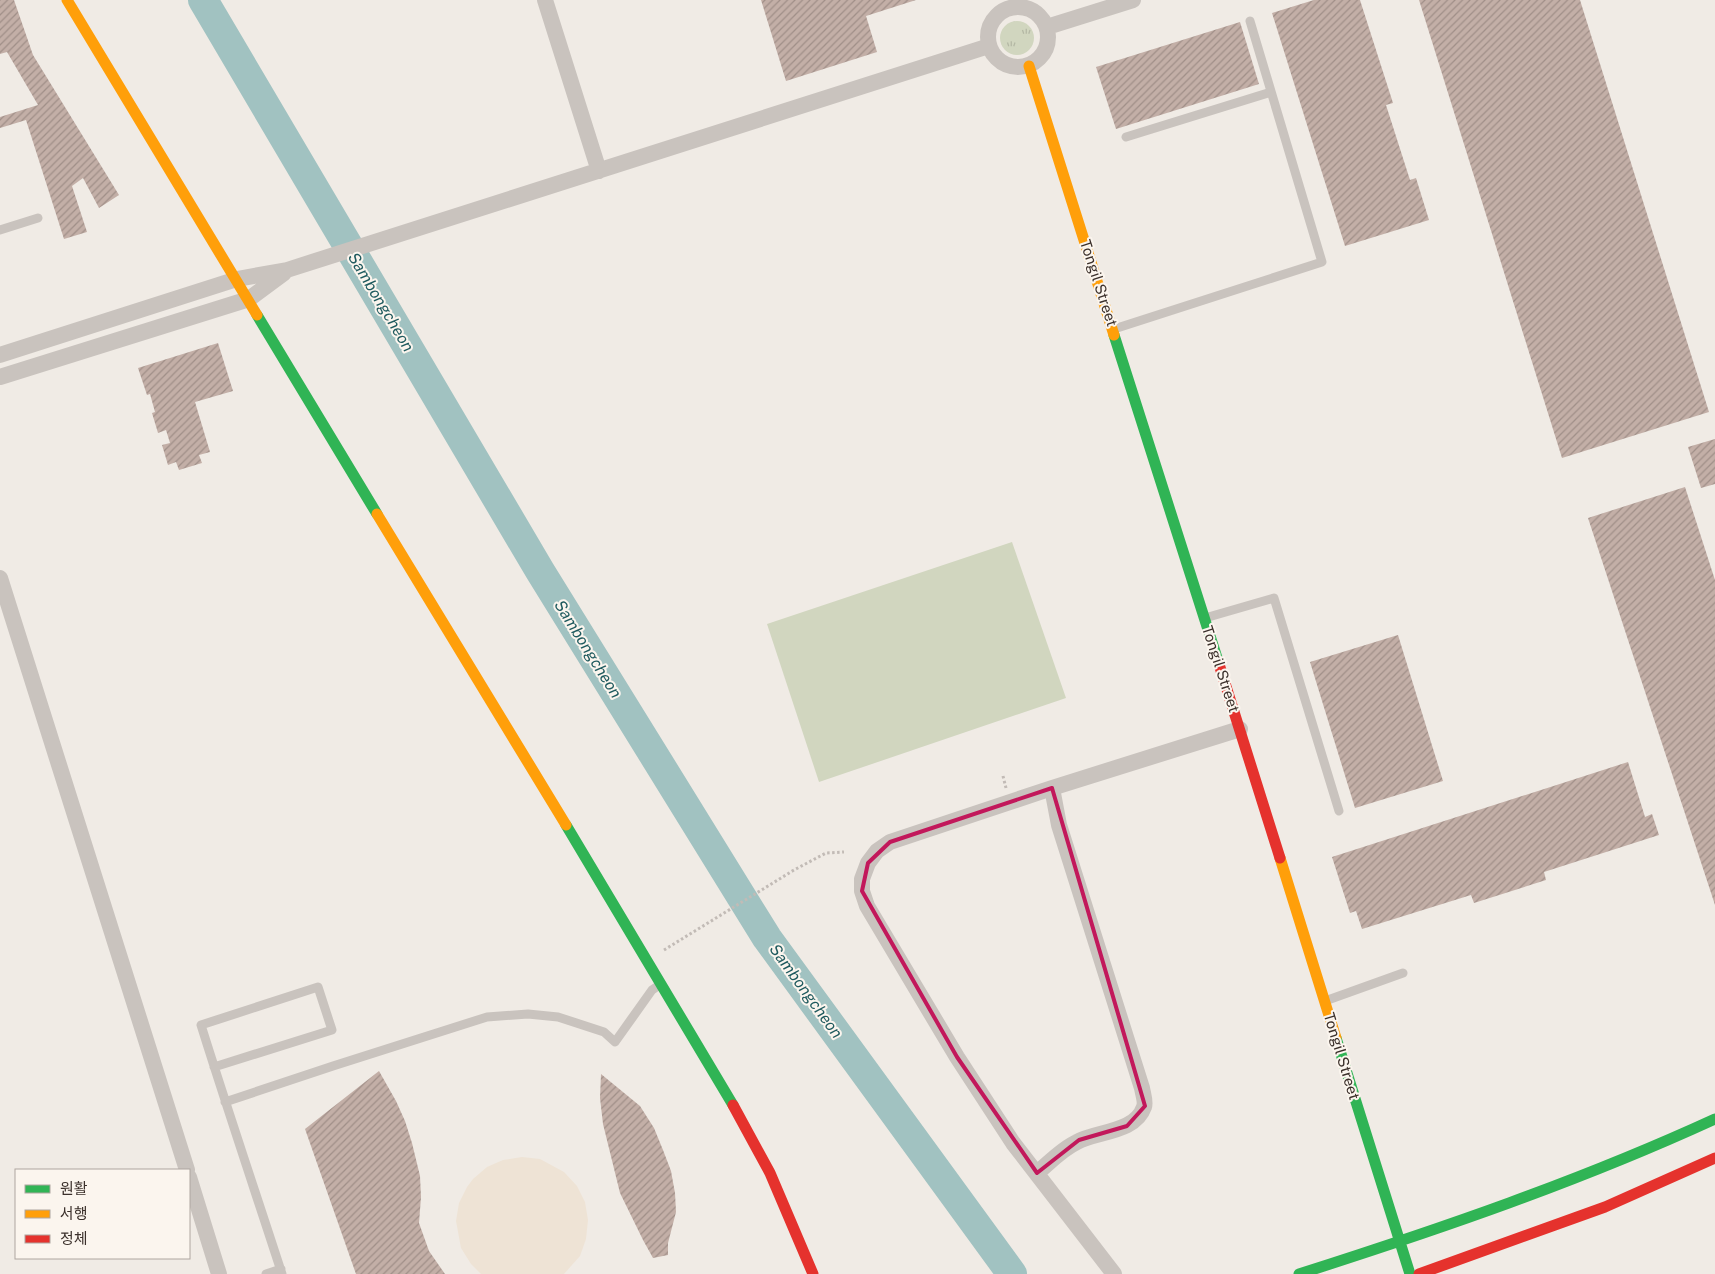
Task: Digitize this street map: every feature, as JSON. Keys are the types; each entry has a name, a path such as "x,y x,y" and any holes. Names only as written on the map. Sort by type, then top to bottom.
{"street":[{"path":"67,0 720,1081 770,1172 813,1274"},
{"path":"545,0 599,171"},
{"path":"1047,27 1133,0"},
{"path":"1011,4 1033,11 1043,20 1047,27 1046,50 1037,61 1029,66 1014,68 1005,65 996,59 989,46 988,31 992,22 1011,4"},
{"path":"1,351 237,279 287,270 989,46"},
{"name":"Tongil Street","path":"1029,66 1205,618 1410,1274"},
{"path":"0,377 249,300 287,270"},
{"path":"0,578 186,1169"},
{"path":"1114,1274 1013,1143 957,1057 867,906 862,891 862,879 868,863 877,851 890,842 1052,788 1240,729"},
{"path":"1037,1173 1079,1140 1127,1126 1138,1118 1145,1106 1142,1088 1059,824 1052,788"},
{"path":"1299,1274 1399,1242 1593,1173 1715,1119"},
{"path":"1419,1274 1605,1208 1715,1158"},
{"path":"190,1180 219,1274"}],"lane":[{"path":"1114,330 1322,262 1250,22"},
{"path":"1126,138 1270,92"},
{"path":"0,230 38,218"},
{"path":"1205,618 1274,598 1339,811"},
{"path":"1325,1001 1403,973"},
{"path":"226,1102 487,1017 528,1014 558,1017 604,1032 615,1042 652,990 662,984"},
{"path":"214,1067 332,1030 318,987 201,1025 214,1067 282,1272 266,1274"}],"path":[{"path":"663,950 794,870 826,853 844,852"}],"highlighted area":[{"path":"1052,788 1145,1106 1127,1126 1079,1140 1037,1173 957,1057 862,891 868,863 890,842"}],"green space":[{"path":"1017,21 1029,26 1034,38 1029,50 1017,55 1005,50 1000,38 1005,26"},
{"path":"1012,542 1066,698 819,782 767,624"}],"shaded area":[{"path":"522,1157 540,1159 564,1172 577,1186 585,1202 588,1220 586,1239 580,1256 564,1274 481,1274 471,1264 461,1248 456,1221 459,1203 467,1187 487,1167 503,1160"}],"building":[{"path":"0,0 14,0 33,55 119,195 99,208 83,178 72,186 87,232 64,239 26,120 0,128 0,117 38,105 7,52 0,54"},
{"path":"761,0 916,0 866,16 877,52 786,81"},
{"path":"1314,0 1360,0 1393,103 1386,105 1410,180 1416,178 1429,220 1345,246 1272,13"},
{"path":"1419,0 1580,0 1709,412 1562,458"},
{"path":"1240,22 1259,84 1116,129 1096,67"},
{"path":"218,343 233,391 195,402 210,452 199,455 202,463 179,470 176,462 168,465 162,445 170,443 166,430 158,433 152,413 155,412 150,394 147,395 138,368"},
{"path":"1715,439 1715,484 1701,488 1688,447"},
{"path":"1685,487 1715,580 1715,905 1588,518"},
{"path":"1398,635 1443,781 1355,808 1310,662"},
{"path":"1628,762 1645,817 1652,814 1659,835 1544,872 1546,880 1474,903 1471,895 1362,929 1356,911 1350,913 1332,857"},
{"path":"379,1071 405,1121 420,1176 419,1223 429,1251 445,1274 356,1274 305,1129"},
{"path":"601,1074 640,1106 654,1128 671,1171 676,1212 668,1243 668,1255 653,1258 620,1193 603,1124 600,1098"}],"waterway":[{"name":"Sambongcheon","path":"203,0 540,571 767,938 1012,1274"}],"traffic: fast":[{"path":"257,315 377,514"},
{"path":"1114,335 1218,661"},
{"path":"566,825 733,1105"},
{"path":"1336,1038 1410,1274"},
{"path":"1299,1274 1509,1203 1613,1163 1715,1119"}],"traffic: slow":[{"path":"67,0 257,315"},
{"path":"1029,66 1114,335"},
{"path":"377,514 566,825"},
{"path":"1280,858 1336,1038"}],"traffic: jam":[{"path":"1218,661 1280,858"},
{"path":"733,1105 770,1173 813,1274"},
{"path":"1419,1274 1605,1207 1715,1158"}]}
